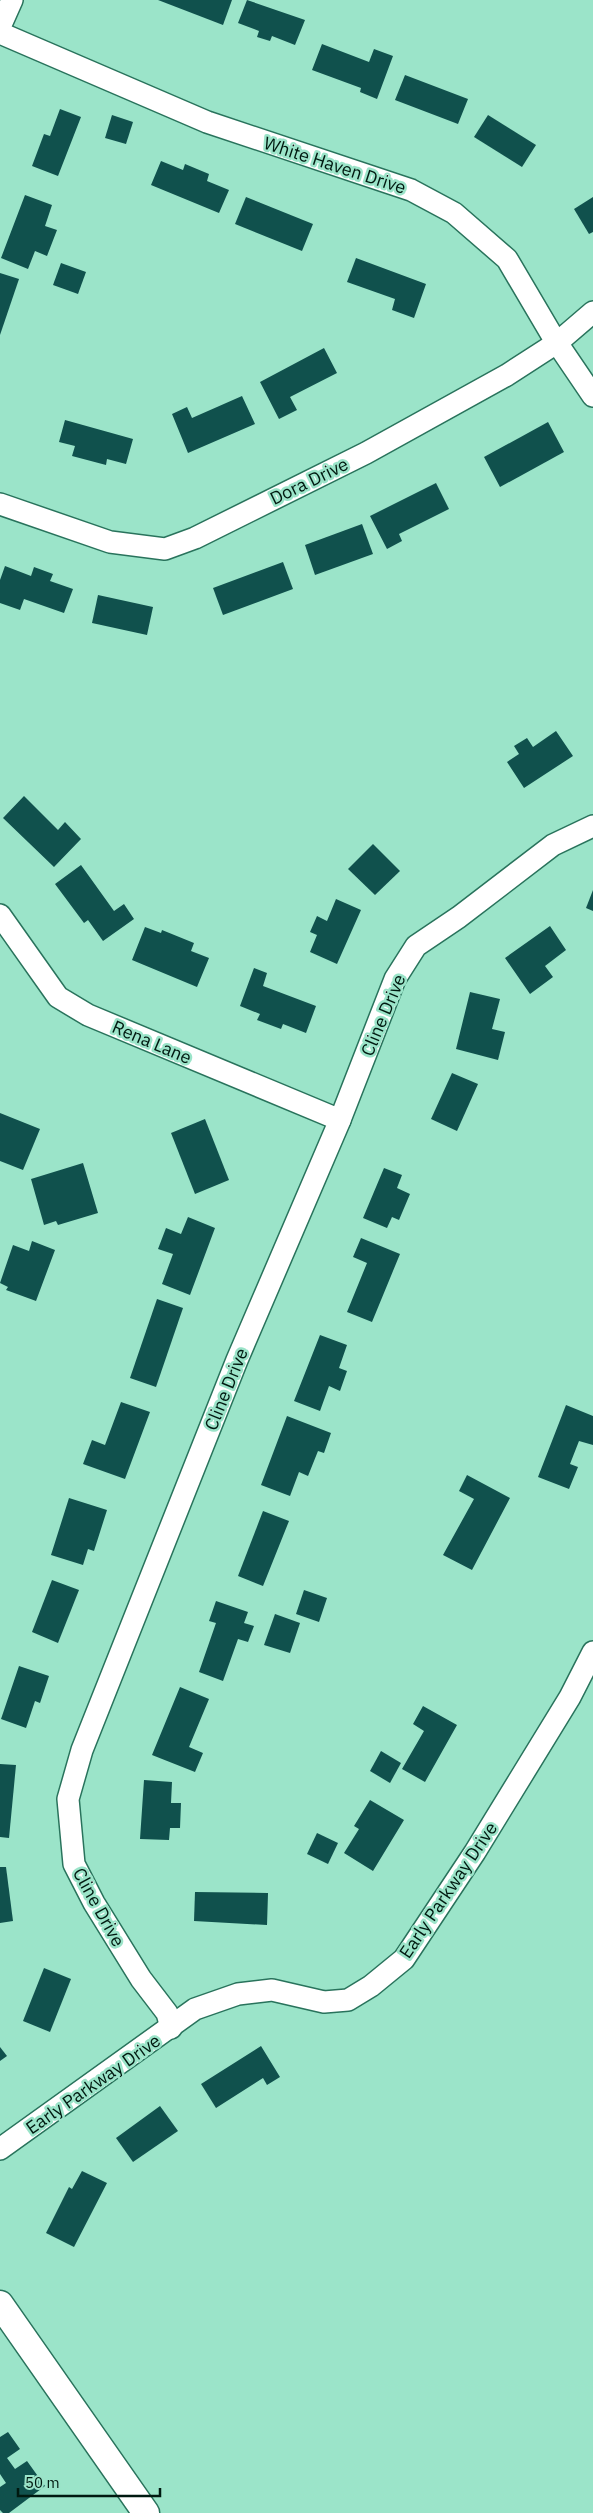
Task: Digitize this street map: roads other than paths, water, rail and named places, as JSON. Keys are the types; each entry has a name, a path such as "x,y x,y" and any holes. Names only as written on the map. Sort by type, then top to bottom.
{"street":[{"path":"0,27 12,0"},
{"name":"White Haven Drive","path":"0,33 207,122 411,190 454,213 507,260 593,396"},
{"name":"Dora Drive","path":"0,504 110,542 164,549 195,538 366,453 507,375 558,342 593,312"},
{"name":"Cline Drive","path":"171,2028 167,2013 141,1979 94,1903 74,1864 68,1799 82,1750 237,1360 340,1120 396,979 416,946 459,917 554,845 593,826"},
{"name":"Rena Lane","path":"0,915 58,997 88,1015 340,1120"},
{"name":"Early Parkway Drive","path":"0,2149 195,2009 238,1994 272,1990 324,2002 348,2000 371,1986 404,1959 475,1852 570,1697 593,1652"},
{"path":"0,2304 146,2513"}]}
